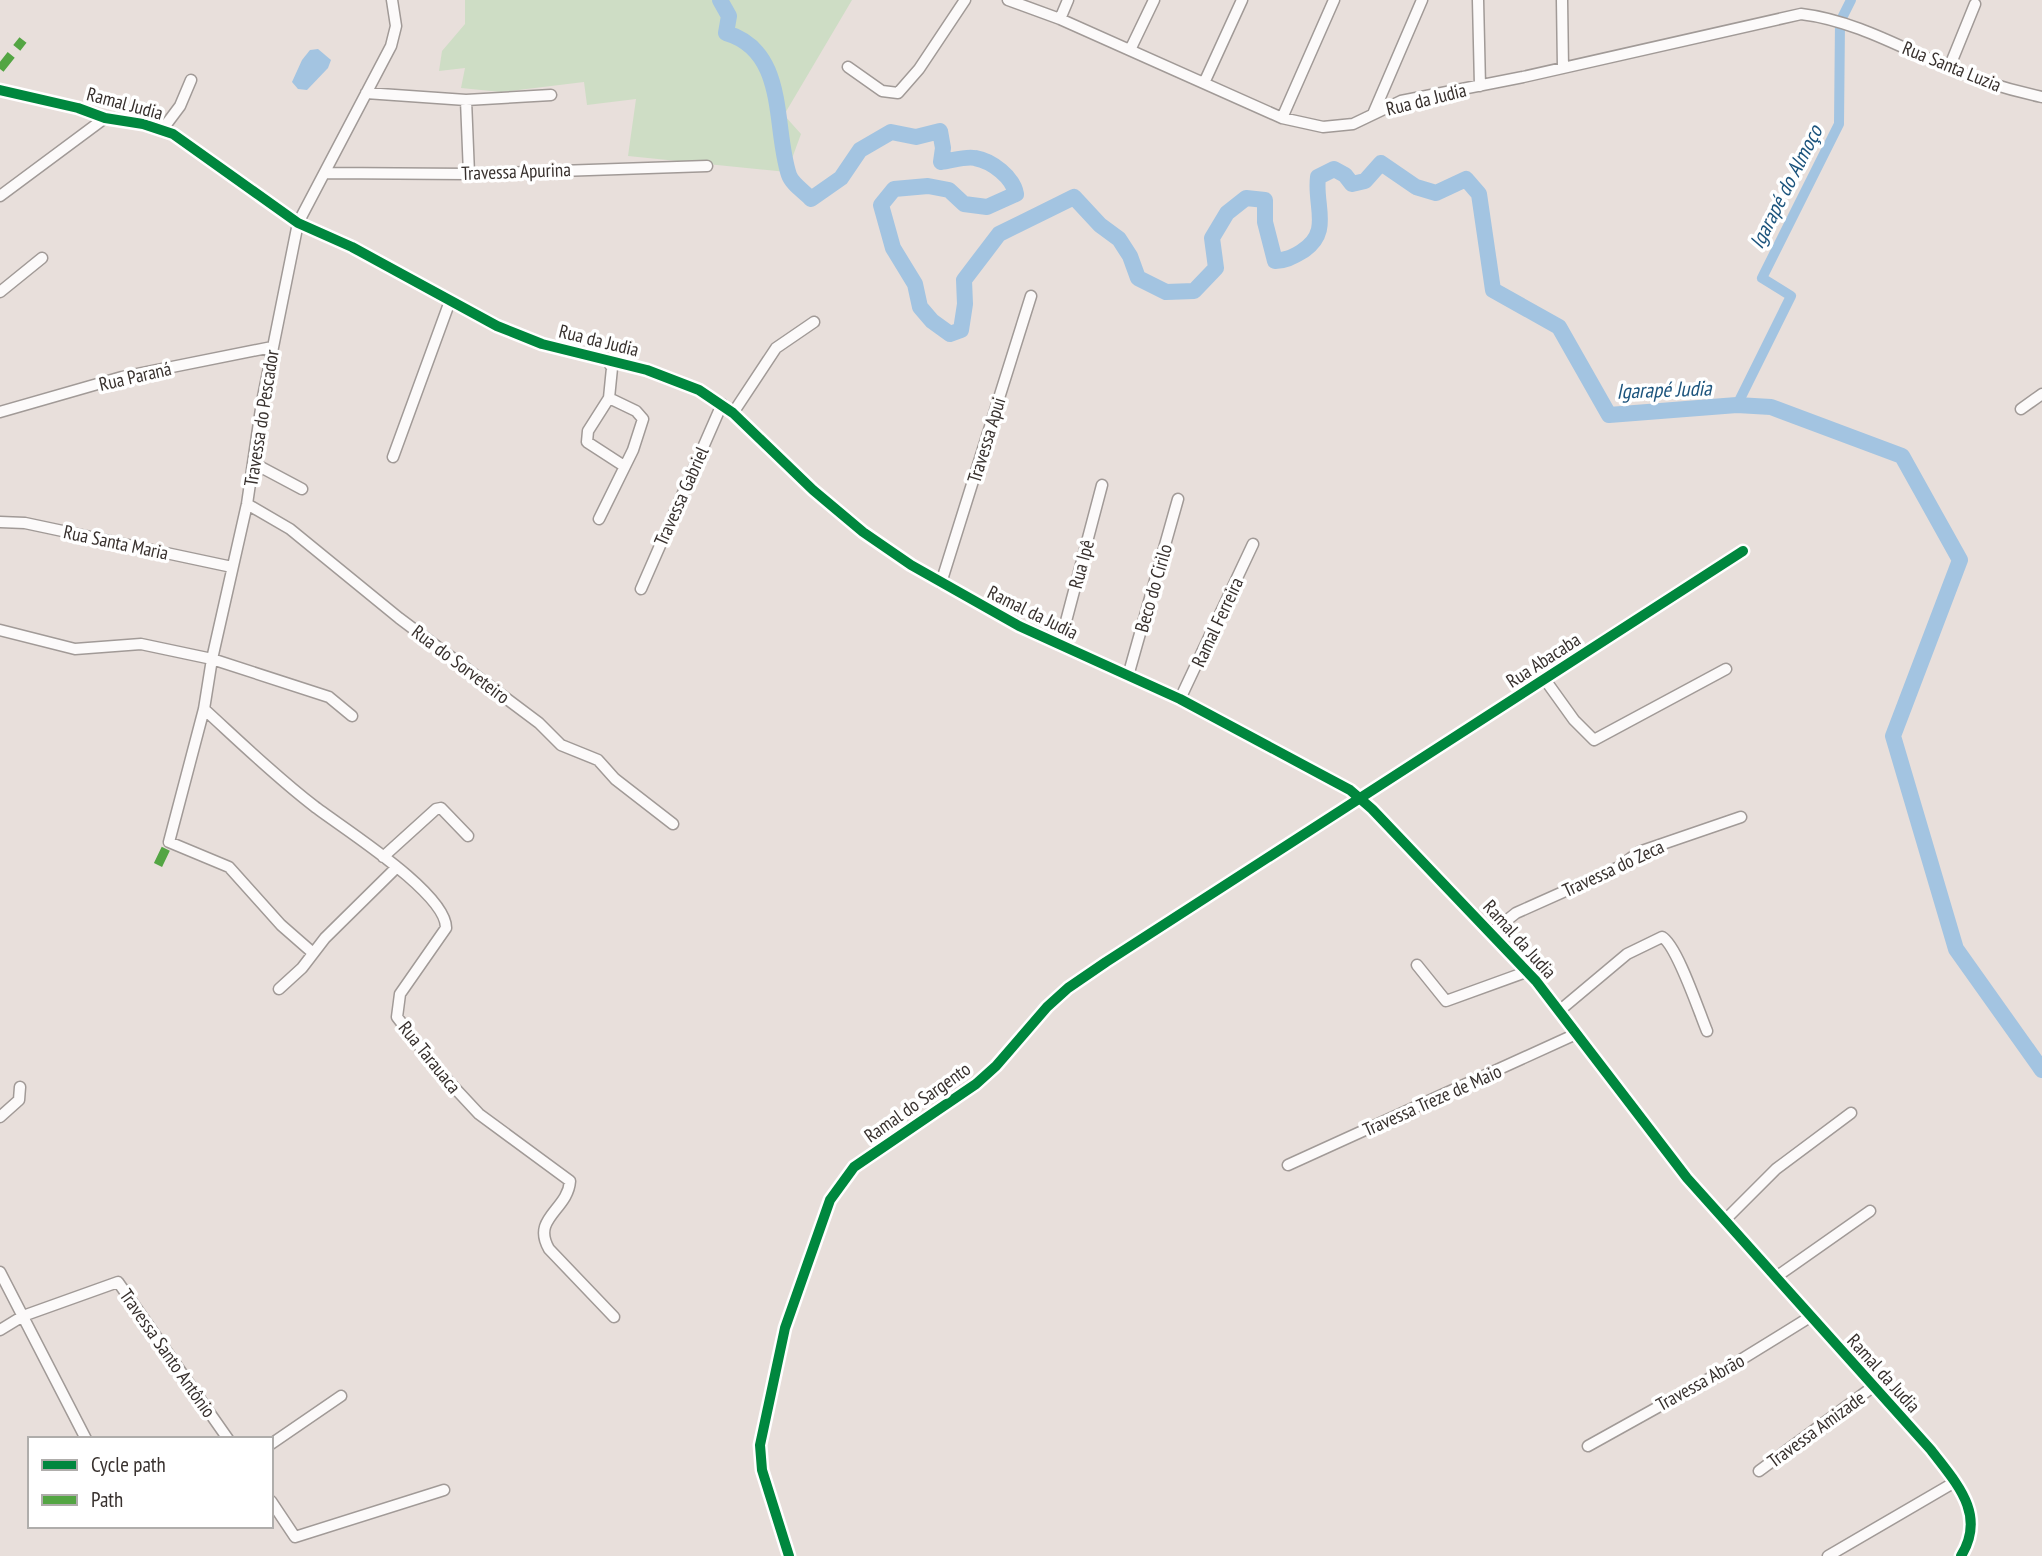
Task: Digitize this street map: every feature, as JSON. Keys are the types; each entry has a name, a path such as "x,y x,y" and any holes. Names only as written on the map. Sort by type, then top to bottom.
{"street":[{"path":"848,67 882,91 898,93 919,69 965,0"},
{"name":"Rua da Judia","path":"1007,0 1060,19 1282,118 1335,127 1353,124 1401,101 1563,68 1766,20 1801,14 1818,16 1863,31"},
{"path":"1060,19 1068,0"},
{"path":"1130,50 1154,0"},
{"path":"1204,83 1242,0"},
{"path":"1282,118 1335,0"},
{"path":"1373,114 1422,0"},
{"path":"1478,0 1480,86"},
{"path":"1562,0 1563,68"},
{"path":"1950,68 1975,4"},
{"name":"Travessa do Pescador","path":"313,953 281,925 229,867 169,842 204,709 212,659 247,504 272,347 298,223 395,35 393,5"},
{"name":"Rua Santa Luzia","path":"1863,31 1950,68 2042,97"},
{"path":"162,130 180,106 191,80"},
{"name":"Ramal Judia","path":"0,90 162,130 202,153 298,223"},
{"path":"366,93 466,100 551,95"},
{"path":"466,100 469,173"},
{"path":"0,196 105,118"},
{"name":"Travessa Apurina","path":"325,173 469,173 707,166"},
{"name":"Rua da Judia","path":"298,223 352,247 450,301 542,344 647,370 699,390 733,413 813,490 863,533"},
{"path":"0,292 42,258"},
{"name":"Travessa Apui","path":"941,583 1031,296"},
{"path":"393,457 450,301"},
{"path":"733,413 776,348 814,321"},
{"name":"Rua Paraná","path":"0,412 122,377 272,347"},
{"path":"607,359 612,368 609,398 588,431 587,442 625,466"},
{"path":"2021,409 2042,394"},
{"path":"599,519 625,466 643,419 636,411 609,398"},
{"name":"Travessa Gabriel","path":"641,589 722,404"},
{"path":"255,464 302,489"},
{"name":"Rua Ipê","path":"1060,644 1102,485"},
{"name":"Beco do Cirilo","path":"1128,676 1178,499"},
{"name":"Rua do Sorveteiro","path":"247,504 290,529 428,641 539,723 561,744 598,760 615,779 673,824"},
{"name":"Rua Santa Maria","path":"0,522 25,523 232,567"},
{"name":"Ramal da Judia","path":"863,533 941,583 1019,626 1180,699 1321,773 1362,799 1492,932 1559,1011 1687,1178 1931,1450 1964,1497 1973,1527 1961,1556"},
{"name":"Ramal Ferreira","path":"1180,699 1253,544"},
{"name":"Rua Abacaba","path":"1362,799 1743,551"},
{"path":"0,630 75,649 141,644 212,659 329,697 352,716"},
{"path":"1546,681 1574,720 1594,740 1726,669"},
{"name":"Rua Tarauaca","path":"204,709 314,806 397,867 435,903 446,928 400,994 397,1017 437,1069 478,1114 570,1181 563,1201 545,1225 543,1239 549,1249 614,1317"},
{"name":"Ramal do Sargento","path":"789,1556 762,1470 760,1445 785,1328 820,1225 830,1200 844,1178 866,1158 976,1084 996,1066 1030,1023 1068,988 1362,799"},
{"path":"383,857 436,809 441,808 449,813 468,836"},
{"name":"Travessa do Zeca","path":"1492,932 1516,913 1619,867 1639,852 1741,817"},
{"path":"279,989 397,867"},
{"path":"1559,1011 1627,954 1655,938 1665,938 1707,1031"},
{"path":"1417,965 1446,1001 1526,972"},
{"name":"Travessa Treze de Maio","path":"1288,1165 1576,1034"},
{"path":"0,1117 19,1100 20,1087"},
{"path":"1726,1219 1785,1161 1851,1113"},
{"path":"1776,1278 1870,1211"},
{"path":"0,1272 85,1437"},
{"name":"Travessa Santo Antônio","path":"0,1330 23,1316 118,1282 227,1437"},
{"name":"Travessa Abrão","path":"1588,1446 1721,1372 1810,1317"},
{"name":"Travessa Amizade","path":"1759,1471 1874,1386"},
{"path":"273,1443 341,1396"},
{"path":"1828,1556 1955,1482"},
{"path":"273,1504 295,1537 444,1490"}],"green space":[{"path":"465,0 852,0 784,115 801,134 787,172 628,156 636,99 587,105 584,82 501,92 461,88 465,68 439,71 442,51 465,24"}],"water":[{"path":"318,49 331,60 328,68 307,90 298,89 292,82 302,60 310,50"}],"waterway":[{"name":"Igarapé Judia","path":"720,0 729,16 726,33 746,42 760,56 769,73 789,175 811,199 841,178 860,150 891,132 916,137 940,131 943,148 941,162 975,158 995,166 1011,182 1016,194 987,207 964,204 949,190 928,186 894,189 881,205 893,248 915,284 920,307 932,321 950,334 961,330 965,304 964,280 999,234 1074,197 1100,225 1119,239 1130,256 1138,278 1166,292 1194,291 1216,268 1212,238 1227,213 1246,198 1265,200 1265,222 1275,261 1285,259 1311,245 1317,236 1320,218 1318,177 1334,169 1345,175 1352,184 1365,181 1381,163 1416,187 1436,193 1466,179 1479,194 1493,290 1559,327 1609,415 1737,405 1771,407 1902,456 1960,560 1893,736 1956,949 2042,1070"},
{"name":"Igarapé do Almoço","path":"1737,405 1791,296 1762,278 1839,124 1840,22 1851,0"}],"marked path":[{"path":"0,69 23,40"},
{"path":"158,865 169,842"}],"cycle path":[{"path":"0,90 78,108 105,118 143,124 173,134 298,223 352,247 497,326 542,344 647,370 699,390 733,413 813,490 863,532 911,565 1019,626 1180,699 1350,790 1372,809 1536,981 1687,1178 1931,1450 1958,1487 1970,1513 1968,1541 1961,1556"},
{"path":"789,1556 762,1470 760,1445 785,1328 830,1200 854,1167 976,1084 1068,988 1743,551"}]}
